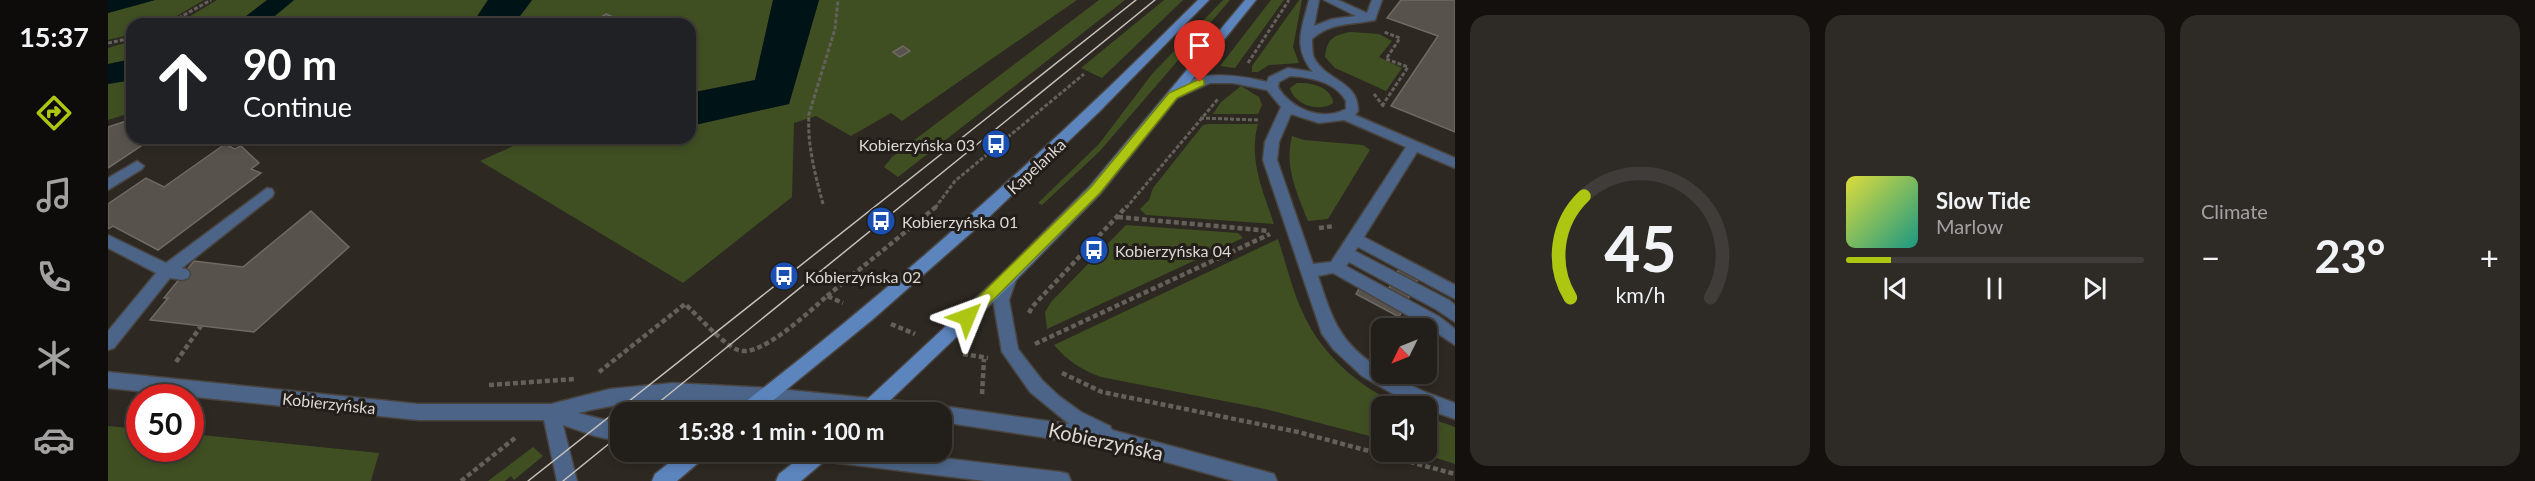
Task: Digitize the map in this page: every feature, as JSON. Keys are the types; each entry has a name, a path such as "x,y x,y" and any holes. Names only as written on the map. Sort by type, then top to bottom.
{"main road":[{"name":"Kapelanka","path":"760,402 869,314 1032,171 1204,0"},
{"path":"877,402 1009,277 1095,190 1251,0"},
{"path":"662,481 685,462"},
{"path":"786,481 809,462"}],"street":[{"path":"1314,0 1306,38 1308,58 1326,79"},
{"path":"1329,0 1371,18"},
{"path":"1371,18 1377,0"},
{"path":"1306,38 1317,28 1329,23 1371,18"},
{"path":"1288,72 1307,73 1326,79 1345,91 1351,98 1352,111 1346,116 1318,118 1287,106 1279,100 1272,87 1274,80 1288,72"},
{"path":"1173,96 1210,79 1237,78 1272,87"},
{"path":"1287,106 1272,142 1270,160 1323,317 1344,351 1372,375 1391,386 1455,411"},
{"path":"1346,116 1455,163"},
{"path":"1335,267 1347,254 1414,145"},
{"path":"108,185 137,166"},
{"path":"108,343 175,272 267,193"},
{"path":"1355,239 1454,289 1449,310 1437,320"},
{"path":"108,241 175,272"},
{"path":"1347,254 1449,310"},
{"path":"1308,271 1335,267 1427,318"},
{"path":"1009,277 1001,300 1010,352 1037,388 1053,402 1075,418 1120,440"},
{"path":"1437,324 1455,338"},
{"name":"Kobierzyńska","path":"108,380 417,412 549,412 610,397 673,391 768,396 815,402"},
{"path":"549,412 567,481"},
{"name":"Kobierzyńska","path":"549,412 610,431"},
{"name":"Kobierzyńska","path":"952,415 1120,440 1267,481"},
{"path":"904,462 1061,481"}],"path":[{"path":"179,18 211,0"},
{"path":"823,204 808,145 809,114 835,29 838,0"},
{"path":"1028,316 1032,307 1118,217 1237,78 1290,0"},
{"path":"1375,30 1400,38 1386,59 1408,67 1382,106"},
{"path":"108,44 126,40"},
{"path":"593,377 686,304 737,350 743,351 773,339 937,206 955,181 1084,74"},
{"path":"1372,91 1389,112"},
{"path":"1037,343 1276,231 1118,217"},
{"path":"1294,230 1335,226 1341,217"},
{"path":"827,296 965,355"},
{"path":"176,363 201,326"},
{"path":"1034,336 1043,351"},
{"path":"981,403 984,359"},
{"path":"164,362 185,364"},
{"path":"1055,366 1084,386 1102,392 1298,432 1455,474"},
{"path":"488,385 582,378"},
{"path":"461,481 549,412"}],"green space":[{"path":"155,0 204,0 173,18 126,18 126,36 108,40 108,13"},
{"path":"217,0 267,0 244,18 187,18"},
{"path":"294,0 488,0 476,18 294,18 275,16"},
{"path":"532,0 773,0 755,80 696,92 696,18 518,18"},
{"path":"819,0 1077,0 902,121 891,113 851,136 816,116 794,123 792,197 683,283 480,161 518,144 696,144 696,125 789,104"},
{"path":"1099,0 1125,0 898,177 884,167 892,157"},
{"path":"1164,0 1183,0 1102,78 1081,68"},
{"path":"1223,0 1230,0 1099,152 1042,205 1038,203 1099,144 1152,74"},
{"path":"1271,0 1284,0 1235,68 1220,66"},
{"path":"1299,0 1302,0 1293,47 1299,63 1269,65 1258,72 1252,72 1252,66"},
{"path":"1351,32 1379,34 1392,41 1379,57 1402,68 1386,91 1335,68 1325,57 1327,46 1332,39"},
{"path":"126,43 126,60 108,64 108,48"},
{"path":"126,81 126,114 108,120 108,84"},
{"path":"1297,83 1308,83 1325,89 1333,103 1328,106 1315,107 1302,103 1292,94 1290,88"},
{"path":"1241,86 1259,97 1262,105 1258,114 1213,114 1221,102"},
{"path":"1258,124 1255,150 1258,175 1274,224 1146,215 1140,209 1149,200 1153,188 1203,125"},
{"path":"1292,136 1304,140 1363,145 1370,150 1328,219 1308,221 1291,169"},
{"path":"1126,225 1238,233 1243,238 1047,329 1045,312 1051,302"},
{"path":"1278,239 1292,286 1311,329 1344,368 1357,380 1382,396 1371,396 1371,436 1265,409 1101,377 1075,364 1054,345"},
{"path":"1437,421 1455,427 1455,464 1437,458"},
{"path":"108,426 126,428 126,462 204,462 204,435 379,453 371,481 108,481"},
{"path":"533,447 543,456 514,480 511,476 505,481 488,481"}],"shaded area":[{"path":"108,0 155,0 108,13"},
{"path":"267,0 294,0 272,18 244,18"},
{"path":"488,0 532,0 518,18 476,18"},
{"path":"773,0 819,0 789,104 696,125 696,92 755,80"},
{"path":"126,60 126,81 108,84 108,64"}],"building":[{"path":"1401,0 1455,0 1455,132 1391,106 1438,36 1387,18"},
{"path":"606,14 616,18 600,18"},
{"path":"903,46 910,51 900,57 893,52"},
{"path":"126,121 126,144 144,144 108,168 108,127"},
{"path":"225,144 235,149 241,146 259,163 251,169 261,173 158,250 113,226 108,229 108,204 146,178 164,187"},
{"path":"311,211 349,247 254,332 150,320 168,298 164,298 194,261 243,267"},
{"path":"1399,269 1418,279 1415,285 1396,275"},
{"path":"1391,284 1410,294 1408,300 1388,290"},
{"path":"1360,287 1403,309 1399,317 1356,294"}],"tram line":[{"path":"528,481 1136,0"},
{"path":"659,402 1155,0"},
{"path":"563,481 610,443"}],"place":[{"name":"Kobierzyńska 03","path":"996,144"},
{"name":"Kobierzyńska 01","path":"881,221"},
{"name":"Kobierzyńska 04","path":"1094,250"},
{"name":"Kobierzyńska 02","path":"784,276"}],"route":[{"path":"967,317 1059,229 1095,190 1173,96 1200,82"}]}
